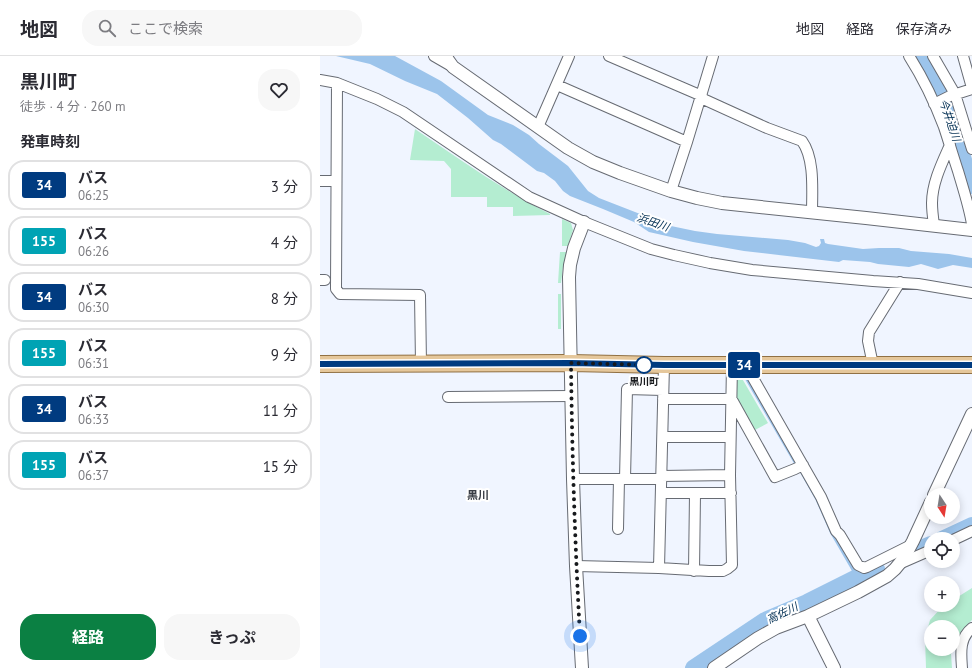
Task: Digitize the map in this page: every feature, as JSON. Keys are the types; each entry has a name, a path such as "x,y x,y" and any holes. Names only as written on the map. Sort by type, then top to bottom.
{"main road":[{"path":"320,364 571,363 664,365 972,365"}],"street":[{"path":"434,56 453,67 568,148 593,162 672,191 722,203 972,230"},
{"path":"446,56 453,67"},
{"path":"538,127 569,56"},
{"path":"609,56 767,128 802,141 810,159 812,213"},
{"path":"672,191 713,56"},
{"path":"909,56 935,103 944,126 972,224"},
{"path":"933,56 953,95 972,149"},
{"path":"935,103 972,89 963,56"},
{"path":"320,80 337,83 377,98 403,112 529,197 584,222 627,238 651,249 710,263 752,270 930,285 972,293"},
{"path":"337,83 336,289 340,294 420,295 421,364"},
{"path":"557,85 687,142"},
{"path":"934,226 932,203 936,179 950,145"},
{"path":"320,181 336,181"},
{"path":"582,668 572,479 569,277 574,248 584,222"},
{"path":"873,365 868,341 869,332 900,282"},
{"path":"659,568 664,365"},
{"path":"576,566 723,571 732,565 730,475 731,398 738,365"},
{"path":"738,365 799,466 821,497 836,531 858,565 864,568 868,567 911,545"},
{"path":"618,529 627,389 663,394 725,399 731,398"},
{"path":"448,397 571,396"},
{"path":"731,398 775,477 799,466"},
{"path":"937,488 972,414"},
{"path":"663,437 730,437"},
{"path":"572,479 622,479 730,475"},
{"path":"661,493 731,493"},
{"path":"694,571 695,494"},
{"path":"714,668 758,638 776,628 808,616 887,576 904,558 924,517"},
{"path":"960,537 972,531"},
{"path":"899,564 924,553"},
{"path":"808,616 834,668"},
{"path":"962,668 962,645 969,630 972,628"}],"green space":[{"path":"415,129 481,174 550,215 513,216 513,207 487,207 487,197 451,197 451,169 444,161 410,160"},
{"path":"562,219 571,223 573,230 568,246 562,246"},
{"path":"560,252 567,252 561,283 558,283"},
{"path":"558,294 561,294 561,329 558,329"},
{"path":"740,375 768,423 753,431 737,403 737,376"},
{"path":"972,588 972,620 967,625 960,638 960,620 930,620 937,612 960,612 960,596"},
{"path":"926,656 951,656 952,668 926,668"}],"water":[{"name":"浜田川","path":"336,56 395,56 441,81 488,115 513,125 529,135 568,166 588,191 599,198 671,226 717,234 788,240 805,243 816,247 821,243 820,239 824,239 825,243 828,244 863,249 899,248 911,251 949,254 972,258 972,268 953,265 938,269 921,264 909,267 843,260 839,262 744,251 649,232 634,222 570,196 563,191 555,181 544,173 537,171 501,144 493,140 437,94 405,81 370,64"}],"waterway":[{"name":"今井迫川","path":"923,56 945,103 972,186"},
{"path":"743,373 797,466"},
{"path":"800,470 817,500 831,532 857,577"},
{"name":"高佐川","path":"957,532 972,525"},
{"name":"高佐川","path":"693,668 765,620 877,569"}],"bus line":[{"name":"34","path":"320,364 571,363 664,365 972,365"}],"place":[{"name":"黒川町","path":"644,365"}],"district":[{"name":"黒川","path":"478,495"}],"route":[{"path":"580,636 572,479 571,363 648,365 644,365"}]}
